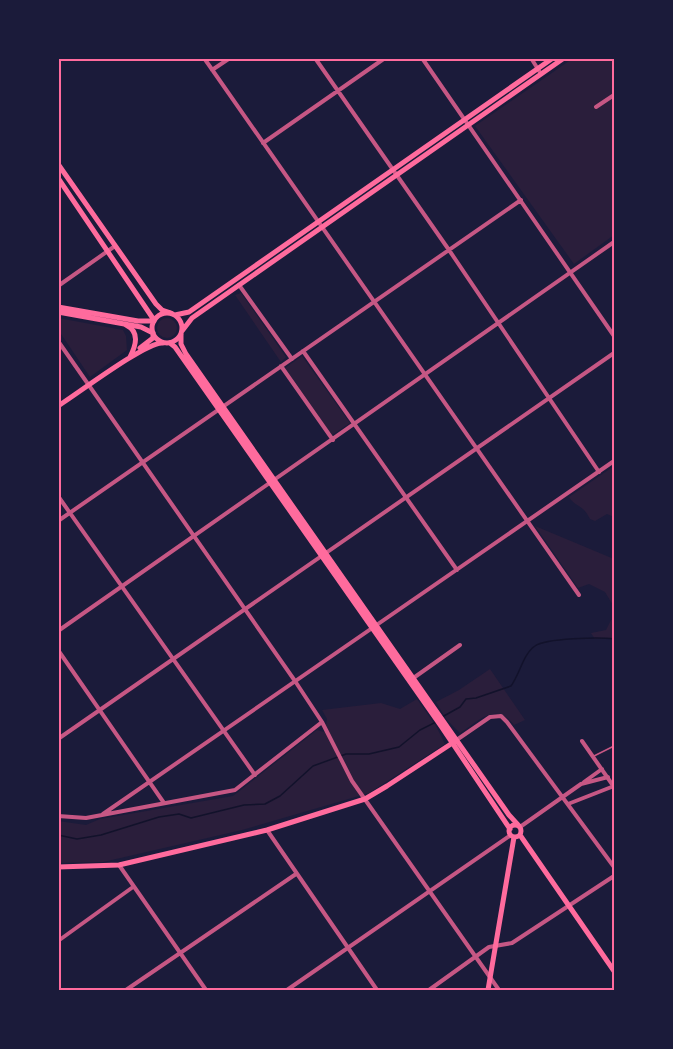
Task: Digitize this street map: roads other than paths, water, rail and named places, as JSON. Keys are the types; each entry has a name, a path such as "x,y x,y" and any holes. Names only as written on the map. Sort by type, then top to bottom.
{"main road":[{"path":"540,72 554,58"},
{"path":"58,307 141,322 154,321 160,315 189,312 540,72 564,58"},
{"path":"58,164 158,308 173,314 181,322 181,344 221,408"},
{"path":"58,177 154,321 153,338 129,358 58,406"},
{"path":"170,344 182,333 189,320 240,285 320,224"},
{"path":"58,312 141,327 163,343"},
{"path":"126,324 134,330 136,338 135,347 129,358"},
{"path":"129,358 156,343 173,345 221,408 443,725 520,827"},
{"path":"58,867 119,865 267,830 365,799 455,741"},
{"path":"455,741 514,834 615,971"},
{"path":"488,990 514,834 513,825 520,827"},
{"path":"514,834 520,827"}],"street":[{"path":"204,58 579,595"},
{"path":"212,70 230,58"},
{"path":"315,58 599,472"},
{"path":"263,142 385,58"},
{"path":"422,58 615,336"},
{"path":"531,58 540,72"},
{"path":"596,107 615,95"},
{"path":"58,177 67,176"},
{"path":"58,521 521,200"},
{"path":"58,632 615,242"},
{"path":"58,286 115,246"},
{"path":"240,285 292,359"},
{"path":"58,341 296,681 322,722 352,781 499,990"},
{"path":"303,351 457,570"},
{"path":"58,739 615,353"},
{"path":"281,366 333,440"},
{"path":"103,814 615,461"},
{"path":"58,496 255,775"},
{"path":"412,680 460,645"},
{"path":"58,650 164,803"},
{"path":"455,741 490,717 501,716 615,867"},
{"path":"58,812 62,817 86,818 235,790 322,722"},
{"path":"568,804 614,786 582,741"},
{"path":"520,827 602,769"},
{"path":"584,782 608,777"},
{"path":"267,830 377,990"},
{"path":"287,990 514,834"},
{"path":"119,865 206,990"},
{"path":"126,990 296,874"},
{"path":"429,990 489,947 512,943 615,876"},
{"path":"58,941 133,887"}],"lane":[{"path":"593,757 615,746"}],"waterway":[{"path":"442,717 460,707 466,699 476,698 511,686 527,654 541,643 586,638 614,639"},
{"path":"58,835 77,839 101,835 159,817 179,814 191,818 244,805 265,804 280,796 313,766 346,754 369,754 399,747 420,730 436,722"}]}
